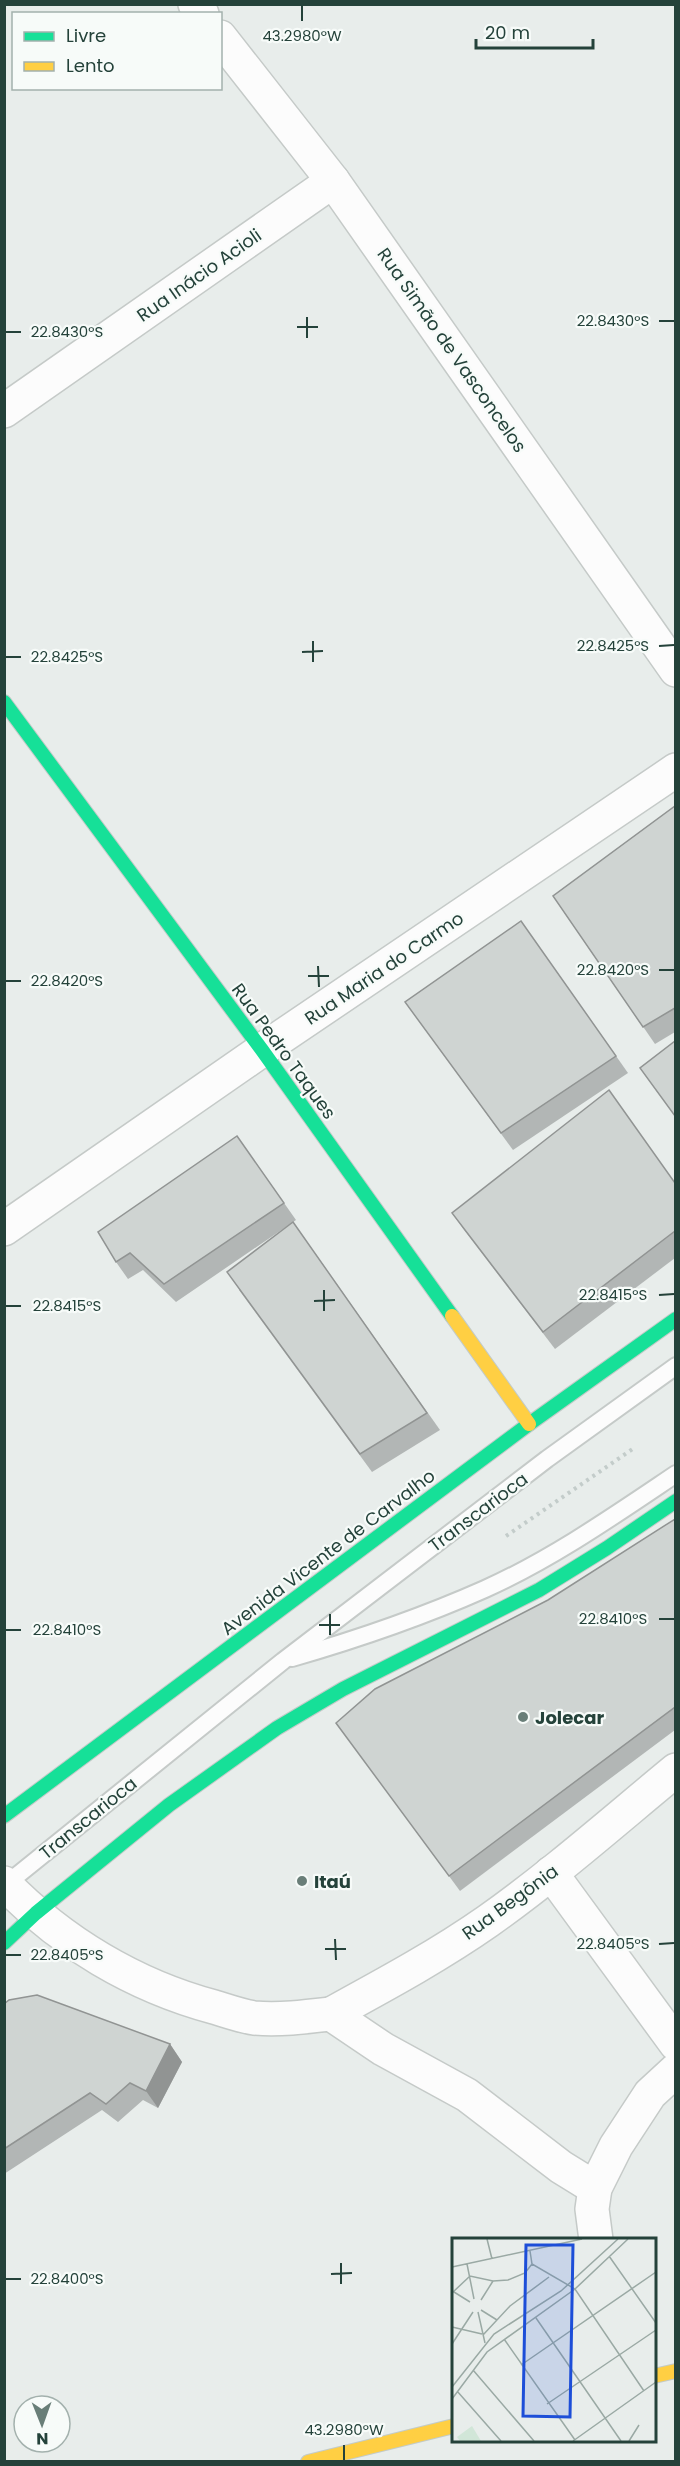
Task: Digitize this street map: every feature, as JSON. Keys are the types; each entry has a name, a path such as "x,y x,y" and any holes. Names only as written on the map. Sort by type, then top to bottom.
{"main road":[{"name":"Rua Pedro Taques","path":"4,702 262,1050 529,1424"},
{"name":"Avenida Vicente de Carvalho","path":"4,1816 529,1424 675,1319"},
{"path":"4,1943 36,1913 169,1805 278,1728 343,1689 539,1590 607,1548 675,1501"},
{"path":"656,2376 675,2371"},
{"path":"308,2462 452,2426"}],"street":[{"name":"Rua Simão de Vasconcelos","path":"222,40 333,181 675,670"},
{"name":"Rua Inácio Acioli","path":"4,411 333,181"},
{"name":"Rua Maria do Carmo","path":"4,1229 262,1050 675,770"},
{"name":"Rua Begônia","path":"331,2014 408,1972 487,1922 551,1873 675,1770"},
{"path":"551,1873 675,2044"},
{"path":"5,1884 36,1913 94,1957 188,2000 251,2018 290,2019 331,2014 383,2049 467,2095 561,2167 595,2188"},
{"path":"596,2238 592,2209 595,2188 616,2145 650,2094 675,2070"}],"lane":[{"name":"Transcarioca","path":"5,1884 283,1661 547,1459 675,1365"},
{"name":"Transcarioca","path":"283,1661 356,1640 487,1588 560,1550 675,1474"}],"path":[{"path":"506,1536 634,1448"}],"building":[{"path":"675,806 675,1008 643,1027 553,896"},
{"path":"521,921 616,1056 501,1133 405,1002"},
{"path":"675,1041 675,1116 640,1068"},
{"path":"609,1090 675,1183 675,1231 543,1332 452,1213"},
{"path":"237,1136 284,1203 164,1284 130,1253 116,1262 98,1232"},
{"path":"293,1222 427,1413 360,1454 227,1272"},
{"name":"Jolecar","path":"675,1519 675,1707 449,1876 336,1723 375,1689 548,1600"},
{"path":"37,1995 170,2044 146,2091 130,2083 106,2104 90,2093 4,2149 4,2004 9,2000"}],"traffic: fast":[{"path":"4,702 262,1050 452,1316"},
{"path":"4,1816 529,1424 676,1319"},
{"path":"4,1943 36,1913 169,1805 277,1728 343,1689 539,1590 607,1548 676,1501"}],"traffic: slow":[{"path":"452,1316 529,1424"},
{"path":"656,2376 676,2371"},
{"path":"308,2462 452,2426"}],"place":[{"name":"Jolecar","path":"523,1717"},
{"name":"Itaú","path":"302,1881"}]}
